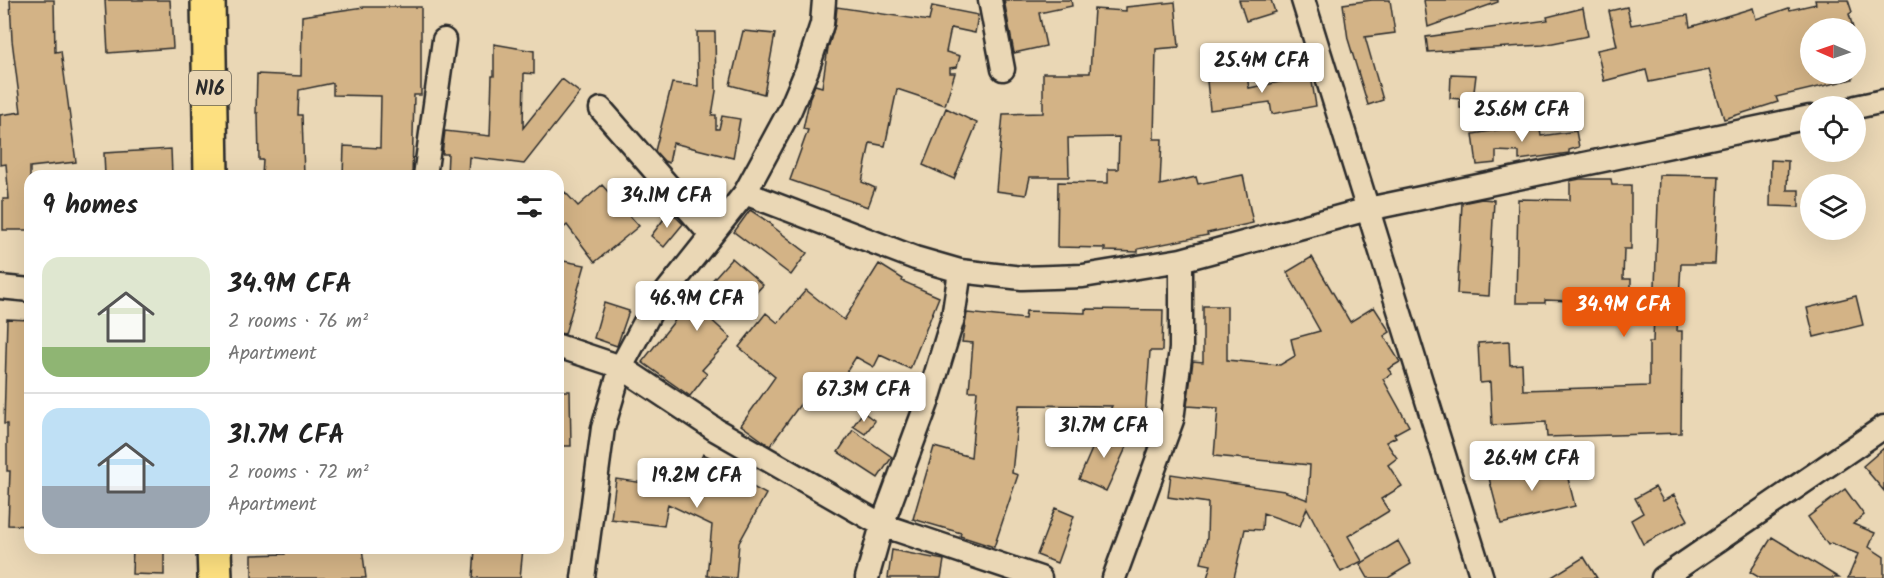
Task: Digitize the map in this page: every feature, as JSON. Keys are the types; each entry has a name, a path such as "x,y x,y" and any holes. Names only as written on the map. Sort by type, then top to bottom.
{"highway":[{"name":"N16","path":"208,0 211,170"},
{"path":"214,554 215,578"}],"street":[{"path":"583,578 603,428 621,367 651,311 744,193 790,110 807,70 822,24 824,0"},
{"path":"990,0 1003,69"},
{"path":"1303,0 1482,578"},
{"path":"426,170 444,40"},
{"path":"1866,105 1884,101"},
{"path":"601,109 711,234"},
{"path":"744,193 863,239 960,271 1022,278 1083,276 1180,260 1368,209 1800,119"},
{"path":"1114,578 1172,420 1181,349 1180,260"},
{"path":"867,578 882,525 931,393 953,318 960,271"},
{"path":"0,288 24,290"},
{"path":"564,348 621,367 716,430 882,525 1040,578"},
{"path":"1663,578 1884,427"}],"building":[{"path":"10,0 54,0 55,52 61,51 76,162 30,167 30,170 24,170 24,230 3,230 3,199 9,199 6,164 0,165 0,115 21,112 12,40"},
{"path":"105,0 170,0 173,48 108,53"},
{"path":"1004,0 1071,0 1072,6 1039,13 1046,46 1014,53"},
{"path":"1239,0 1271,0 1275,12 1246,21"},
{"path":"1390,0 1395,33 1365,37 1383,100 1368,105 1348,39 1343,4"},
{"path":"1424,0 1498,0 1498,2 1428,27"},
{"path":"1815,0 1848,0 1852,12 1849,14 1850,18 1800,18 1800,84 1832,84 1776,97 1778,102 1724,119 1709,70 1649,82 1646,70 1604,81 1597,50 1617,46 1609,11 1627,7 1631,25 1688,15 1690,27 1753,8 1756,19 1789,8 1790,10 1816,4"},
{"path":"1175,2 1179,47 1156,49 1154,139 1162,139 1160,185 1196,177 1198,184 1243,175 1253,223 1138,249 1138,252 1105,251 1105,248 1057,247 1058,182 1108,183 1108,169 1118,169 1119,137 1068,138 1069,177 1030,177 1026,195 996,191 1003,114 1043,113 1043,73 1090,73 1094,9 1126,11 1126,7"},
{"path":"932,6 978,15 975,33 951,28 946,52 960,56 957,67 950,68 950,73 955,73 945,105 897,89 885,146 870,143 862,182 875,188 868,207 790,180 808,130 803,129 810,97 815,85 822,87 837,7 929,21"},
{"path":"364,7 421,7 421,95 414,95 412,170 343,170 344,146 380,148 381,96 333,95 333,83 299,90 298,115 302,115 304,170 262,170 263,160 259,160 258,113 256,113 257,74 301,76 302,16"},
{"path":"1583,8 1588,36 1543,45 1428,52 1426,37 1548,20 1547,17"},
{"path":"743,31 775,34 764,94 730,85"},
{"path":"697,32 715,32 716,91 712,115 716,115 716,129 719,129 722,116 740,119 733,158 673,143 669,163 655,151 672,83 698,86"},
{"path":"494,44 534,51 534,74 524,73 523,128 562,79 580,93 524,164 469,157 468,170 447,170 448,154 442,154 445,131 490,136 492,76 494,76"},
{"path":"1451,74 1476,75 1472,108 1460,108 1460,99 1450,98"},
{"path":"1247,76 1249,88 1311,76 1316,106 1272,114 1270,102 1210,110 1207,81"},
{"path":"946,108 977,123 954,179 923,165"},
{"path":"1539,123 1541,136 1576,131 1579,147 1569,150 1569,153 1519,160 1519,152 1496,151 1496,163 1477,165 1473,134"},
{"path":"171,149 172,170 105,170 104,153"},
{"path":"1771,160 1788,161 1787,190 1799,190 1799,207 1770,206"},
{"path":"1659,175 1719,176 1715,264 1681,264 1677,331 1682,331 1681,433 1547,437 1546,422 1492,425 1490,382 1480,383 1478,343 1509,341 1510,365 1522,364 1523,390 1649,386 1649,342 1653,342"},
{"path":"1611,179 1612,185 1631,185 1631,249 1624,249 1623,279 1631,279 1631,315 1598,313 1599,302 1545,300 1545,303 1516,303 1518,199 1570,200 1570,181"},
{"path":"602,185 639,226 595,262 567,225 564,228 565,192 578,206"},
{"path":"1482,199 1494,200 1489,296 1457,294 1462,203"},
{"path":"750,210 773,225 807,253 791,275 734,232"},
{"path":"670,211 683,224 664,247 651,236"},
{"path":"1312,257 1350,322 1374,307 1390,332 1384,336 1400,362 1388,369 1392,374 1383,379 1409,426 1394,434 1396,437 1386,442 1397,458 1388,465 1402,486 1381,499 1389,511 1348,536 1362,561 1341,572 1307,508 1300,526 1263,513 1262,530 1245,529 1234,578 1207,578 1211,565 1201,563 1207,538 1208,503 1168,497 1171,474 1284,491 1308,500 1310,465 1214,456 1218,408 1187,406 1193,361 1203,362 1203,306 1227,306 1227,360 1280,365 1295,356 1291,339 1320,331 1287,272"},
{"path":"732,258 763,285 753,296 736,281 706,315 731,338 702,370 707,374 690,396 642,362 676,319 669,312 684,295 692,303"},
{"path":"564,261 585,265 564,334"},
{"path":"879,264 903,279 902,281 939,297 910,369 880,355 874,367 856,357 836,388 820,377 770,446 741,425 775,377 739,347 766,313 778,323 806,290 844,320"},
{"path":"1856,296 1863,325 1814,337 1807,308"},
{"path":"604,303 629,311 617,346 594,338"},
{"path":"1085,309 1163,310 1162,351 1150,351 1145,418 1107,415 1112,406 1019,405 1012,473 1018,475 994,547 960,536 961,533 913,519 934,447 971,457 977,391 969,391 973,343 962,342 967,313 1025,319 1026,311 1085,313"},
{"path":"7,319 24,320 24,526 8,525 10,471 7,471 7,424 4,424"},
{"path":"564,391 570,391 571,446 564,446"},
{"path":"863,412 875,421 865,434 853,426"},
{"path":"1102,426 1130,439 1106,491 1079,479"},
{"path":"853,430 892,457 878,478 838,452"},
{"path":"1884,448 1884,491 1863,466"},
{"path":"703,454 735,469 732,476 766,494 739,543 736,578 707,576 712,525 668,504 664,526 611,519 616,479 687,489"},
{"path":"1563,459 1575,506 1501,524 1489,478"},
{"path":"1655,487 1663,501 1674,495 1688,520 1643,544 1631,520 1643,513 1635,498"},
{"path":"1845,489 1864,515 1853,524 1875,533 1869,547 1884,557 1884,578 1848,578 1858,554 1831,543 1828,545 1808,517"},
{"path":"1055,508 1074,516 1057,563 1037,555"},
{"path":"1772,537 1839,578 1760,578 1750,572"},
{"path":"1398,541 1411,564 1388,578 1368,578 1360,564"},
{"path":"892,550 944,560 941,578 888,578"},
{"path":"133,554 164,554 164,575 132,574"},
{"path":"363,554 366,578 252,578 252,555"},
{"path":"475,554 522,554 520,578 473,578"},
{"path":"1584,557 1597,578 1550,578"}]}
